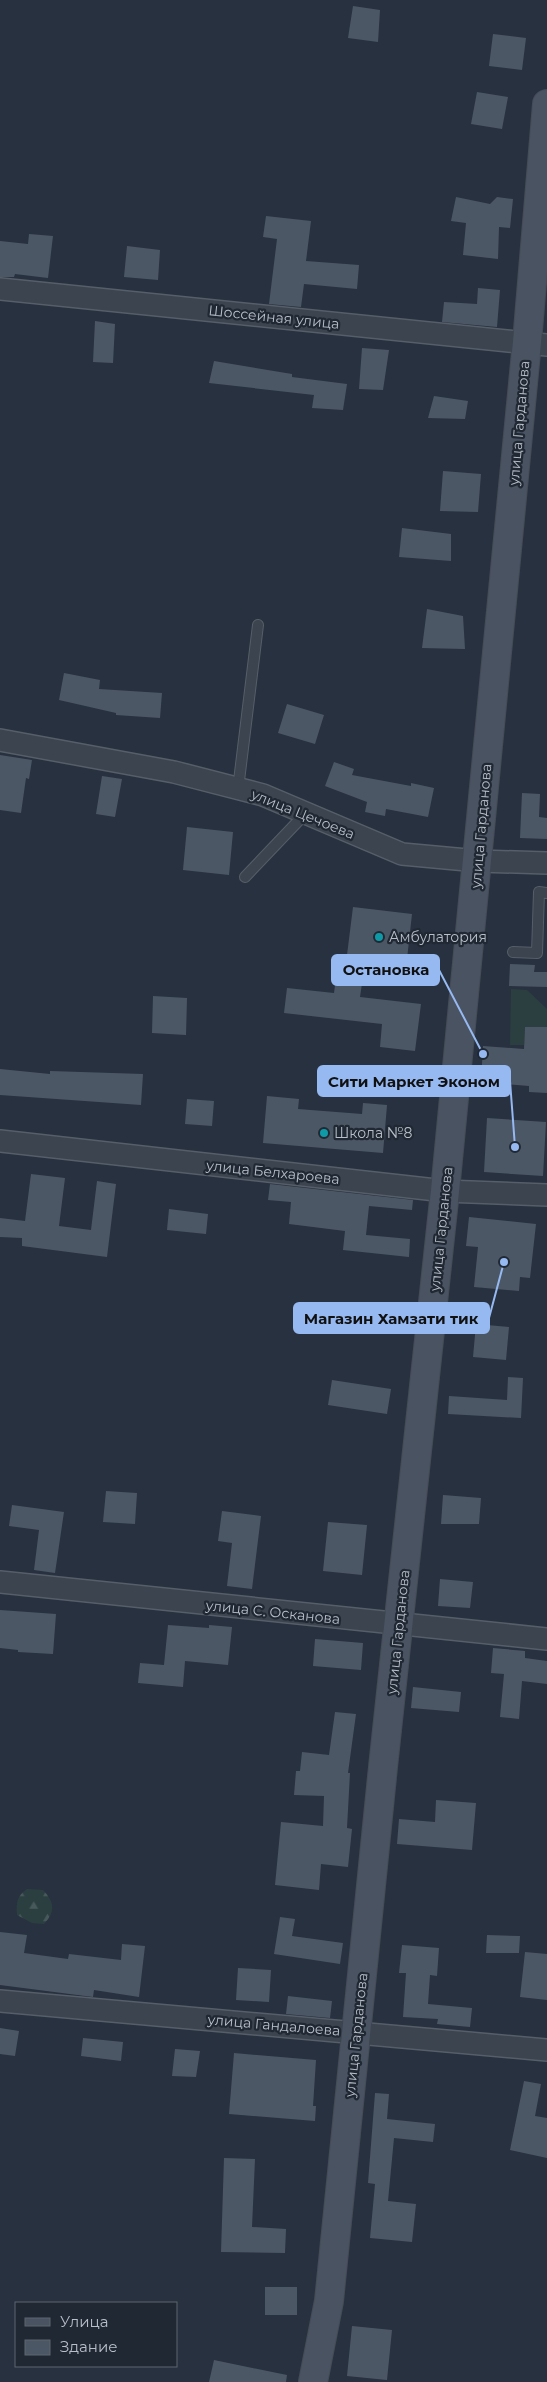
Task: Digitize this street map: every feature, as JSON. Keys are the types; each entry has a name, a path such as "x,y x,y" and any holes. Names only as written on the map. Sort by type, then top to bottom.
{"street":[{"name":"улица Гарданова","path":"314,2382 329,2301 382,1767 400,1625 478,861 537,344 547,104"},
{"name":"Шоссейная улица","path":"0,289 537,344"},
{"name":"улица Цечоева","path":"0,740 174,772 263,795 402,854 478,861 547,863"},
{"name":"улица Белхароева","path":"0,1141 445,1191 547,1195"},
{"name":"улица С. Осканова","path":"0,1582 547,1639"},
{"name":"улица Гандалоева","path":"0,2001 547,2050"}],"lane":[{"path":"238,789 258,625"},
{"path":"244,877 304,814"},
{"path":"513,952 537,953 539,892 547,892"}],"green space":[{"path":"511,989 527,990 547,1009 547,1027 525,1027 524,1045 510,1045"},
{"path":"27,1889 43,1890 51,1903 52,1911 44,1924 32,1923 17,1915 18,1900"}],"building":[{"path":"353,6 380,10 378,42 348,38"},
{"path":"493,34 526,38 522,70 489,66"},
{"path":"477,92 508,97 502,129 471,124"},
{"path":"456,197 490,204 497,197 513,199 510,228 499,227 498,259 463,255 466,223 451,221"},
{"path":"266,216 311,221 306,261 359,265 357,289 304,284 301,307 269,304 277,239 263,237"},
{"path":"29,234 53,236 48,278 15,274 14,277 0,277 0,241 28,244"},
{"path":"127,246 160,250 158,280 124,277"},
{"path":"478,288 500,290 497,327 442,322 444,302 477,304"},
{"path":"95,321 115,324 113,363 93,362"},
{"path":"362,348 389,350 383,390 359,389"},
{"path":"214,361 292,374 292,377 347,384 343,410 312,408 314,395 209,383"},
{"path":"434,396 468,401 465,419 428,418"},
{"path":"443,471 481,474 478,512 440,511"},
{"path":"402,528 451,534 451,561 399,557"},
{"path":"427,609 463,616 465,649 422,648"},
{"path":"64,673 100,680 99,689 162,693 160,718 116,715 116,713 59,700"},
{"path":"287,704 324,715 315,744 278,733"},
{"path":"0,755 32,760 29,779 26,778 21,813 0,810"},
{"path":"334,762 354,769 352,775 411,786 411,783 434,788 428,817 386,809 385,816 365,812 367,802 325,786"},
{"path":"102,776 122,779 115,817 96,814"},
{"path":"522,793 540,794 539,817 547,818 547,839 520,838"},
{"path":"187,827 233,832 229,875 183,870"},
{"path":"353,907 412,914 406,968 365,963 360,997 421,1004 415,1051 380,1047 382,1024 284,1013 287,988 334,993 336,978 344,979"},
{"path":"510,964 535,965 534,972 547,972 547,987 509,986"},
{"path":"153,996 187,998 186,1035 152,1033"},
{"path":"525,1027 547,1027 547,1093 529,1092 529,1086 481,1082 483,1046 524,1049"},
{"path":"0,1069 50,1074 50,1071 143,1074 141,1105 0,1095"},
{"name":"Школа №8","path":"267,1096 299,1099 298,1109 362,1114 363,1103 387,1105 383,1153 263,1143"},
{"path":"187,1099 214,1101 212,1126 185,1124"},
{"path":"487,1118 546,1122 543,1176 484,1172"},
{"path":"31,1174 65,1178 59,1226 91,1230 97,1181 116,1184 107,1257 22,1246 22,1238 0,1237 0,1218 25,1221"},
{"path":"270,1184 413,1200 412,1210 369,1206 366,1235 410,1239 409,1257 343,1250 345,1231 289,1224 291,1202 268,1200"},
{"path":"169,1209 208,1214 206,1234 167,1230"},
{"path":"469,1217 536,1224 530,1278 520,1277 519,1291 474,1287 478,1247 466,1246"},
{"path":"476,1324 509,1327 506,1360 473,1357"},
{"path":"508,1377 523,1378 521,1418 448,1414 449,1396 507,1400"},
{"path":"332,1380 391,1389 387,1414 328,1405"},
{"path":"106,1491 137,1493 135,1524 103,1522"},
{"path":"443,1495 481,1498 479,1524 441,1524"},
{"path":"12,1505 64,1512 55,1573 34,1570 39,1530 9,1526"},
{"path":"222,1511 261,1516 252,1589 227,1586 232,1543 218,1541"},
{"path":"328,1522 367,1525 362,1575 323,1571"},
{"path":"440,1579 473,1582 470,1608 438,1606"},
{"path":"0,1610 56,1614 53,1654 18,1652 18,1650 0,1648"},
{"path":"168,1625 209,1628 209,1625 232,1627 228,1665 185,1661 183,1687 138,1683 140,1663 164,1665"},
{"path":"315,1639 363,1643 361,1670 313,1666"},
{"path":"493,1648 525,1651 525,1658 547,1661 547,1684 522,1681 519,1719 500,1717 504,1674 491,1673"},
{"path":"413,1687 461,1692 459,1712 411,1708"},
{"path":"335,1712 356,1714 348,1773 350,1773 347,1828 352,1829 348,1867 321,1864 319,1890 275,1885 281,1822 323,1826 324,1796 294,1795 296,1771 300,1771 302,1752 329,1755"},
{"path":"436,1800 476,1803 472,1850 397,1844 399,1819 435,1822"},
{"path":"280,1917 295,1919 292,1936 343,1943 340,1964 274,1954"},
{"path":"0,1932 27,1935 24,1953 68,1959 69,1954 121,1960 122,1944 145,1946 139,1997 94,1990 93,1997 0,1985"},
{"path":"487,1935 520,1936 519,1953 486,1953"},
{"path":"402,1945 439,1948 437,1976 430,1975 428,2004 472,2008 470,2027 437,2024 438,2019 403,2017 406,1973 399,1973"},
{"path":"525,1952 547,1954 547,2000 520,1997"},
{"path":"238,1968 271,1970 269,2002 236,2000"},
{"path":"288,1996 332,2001 330,2018 286,2014"},
{"path":"0,2028 19,2031 15,2056 0,2054"},
{"path":"83,2038 123,2042 121,2061 81,2056"},
{"path":"175,2049 200,2051 196,2077 172,2076"},
{"path":"234,2053 316,2060 313,2106 316,2106 315,2121 229,2114"},
{"path":"524,2081 541,2084 535,2116 547,2118 547,2158 510,2150"},
{"path":"375,2093 389,2094 387,2119 435,2124 433,2142 394,2138 388,2201 416,2204 412,2242 370,2238 375,2184 368,2183"},
{"path":"224,2158 255,2159 252,2227 286,2229 285,2253 221,2252"},
{"path":"265,2287 297,2287 297,2315 265,2315"},
{"path":"352,2326 392,2330 387,2380 347,2376"},
{"path":"214,2360 287,2375 286,2382 209,2382"}],"place":[{"name":"Амбулатория","path":"379,937"},
{"name":"Остановка","path":"483,1054"},
{"name":"Школа №8","path":"324,1133"},
{"name":"Сити Маркет Эконом","path":"515,1147"},
{"name":"Магазин Хамзати тик","path":"504,1262"}]}
